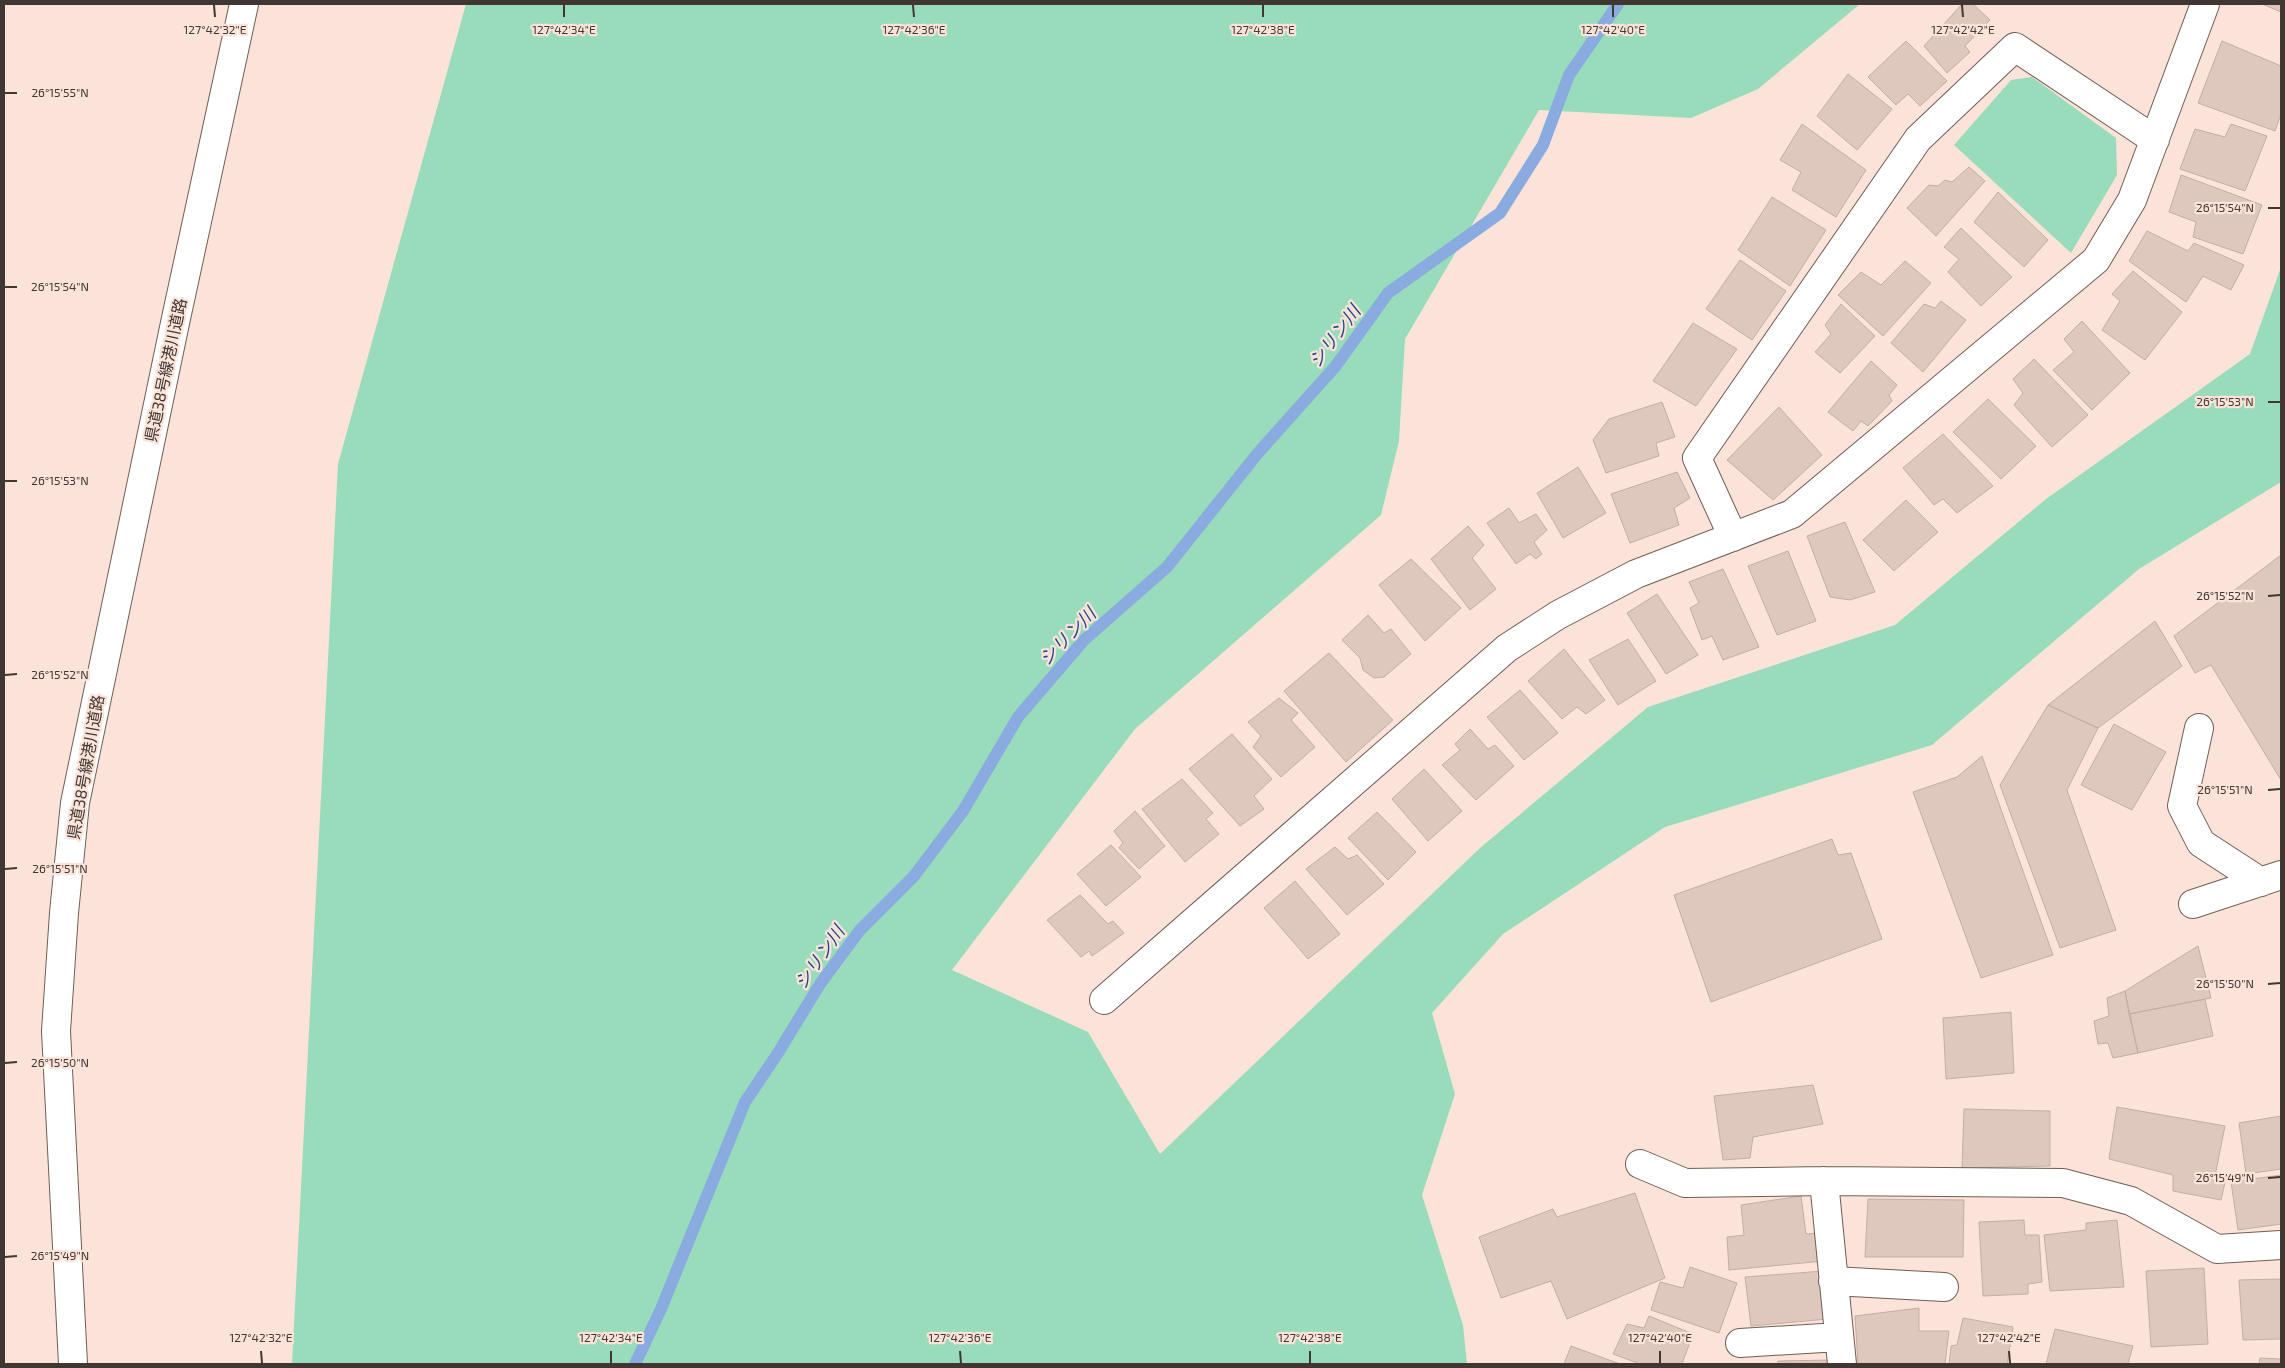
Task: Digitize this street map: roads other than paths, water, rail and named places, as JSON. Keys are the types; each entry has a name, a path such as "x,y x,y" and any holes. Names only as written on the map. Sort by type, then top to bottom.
{"street":[{"name":"県道38号線港川道路","path":"73,1364 56,1031 64,912 75,802 244,4"},
{"path":"1104,1000 1507,648 1558,615 1636,574 1792,514 2096,260 2132,200 2205,4"},
{"path":"1733,537 1697,458 1918,139 2015,47 2155,140"},
{"path":"2199,728 2182,806 2201,843 2271,879"},
{"path":"2193,904 2271,879"},
{"path":"1640,1164 1685,1183 1824,1180 2063,1183 2131,1200 2217,1249 2281,1246"},
{"path":"1824,1180 1842,1364"},
{"path":"1833,1281 1944,1287"},
{"path":"1740,1343 1839,1337"}],"waterway":[{"name":"シリン川","path":"635,1364 661,1309 745,1102 778,1053 820,984 860,930 914,876 963,811 1018,717 1084,640 1167,567 1258,453 1335,367 1388,293 1500,213 1543,145 1569,75 1618,4"}]}
